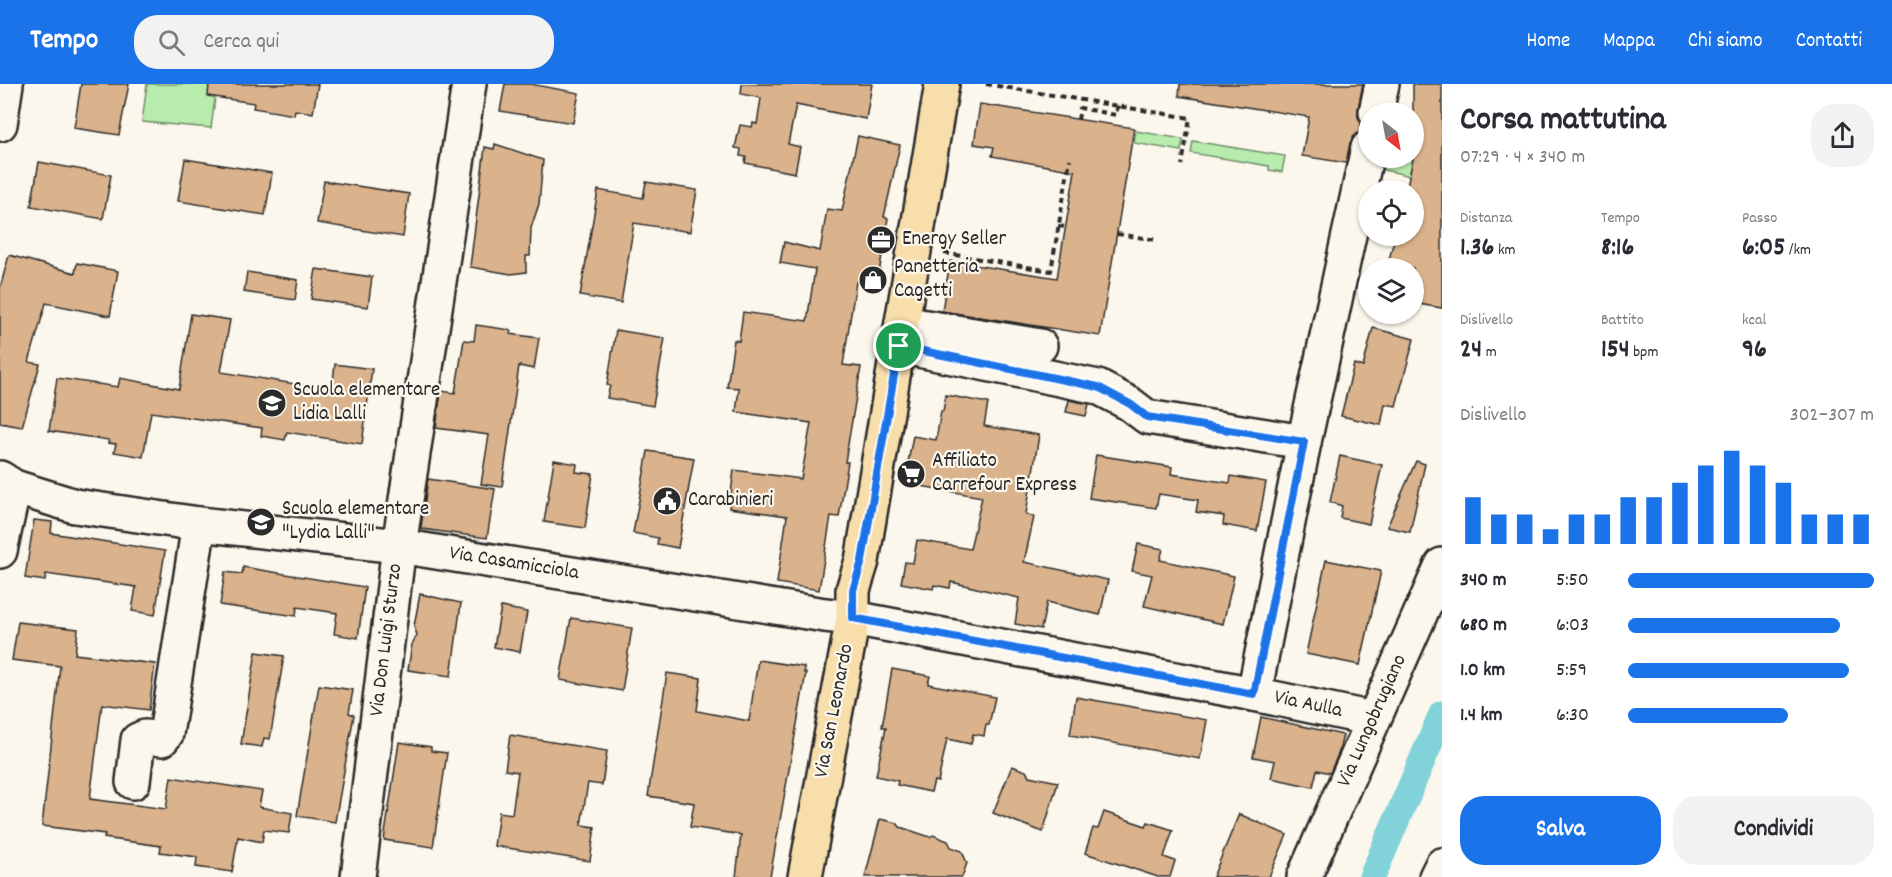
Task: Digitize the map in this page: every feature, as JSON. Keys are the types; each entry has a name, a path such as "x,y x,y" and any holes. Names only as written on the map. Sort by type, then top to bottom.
{"main road":[{"name":"Via San Leonardo","path":"806,877 853,618 853,590 862,561 942,84"}],"street":[{"path":"0,124 6,84"},
{"name":"Via Don Luigi Sturzo","path":"358,877 399,546 469,84"},
{"path":"1378,102 1382,84"},
{"path":"1254,694 1304,442 1364,168"},
{"path":"901,334 1040,346"},
{"path":"901,334 1098,387 1130,404 1147,417 1304,442"},
{"path":"0,551 7,482"},
{"name":"Via Casamicciola","path":"7,482 75,506 199,524 399,546 853,618"},
{"path":"133,782 138,740 145,737 162,739 166,734 199,524"},
{"name":"Via Lungobrugiano","path":"1304,877 1442,565"},
{"name":"Via Aulla","path":"853,618 1254,694 1373,719"},
{"path":"1436,877 1442,865"}],"path":[{"path":"986,84 1190,118 1182,165"},
{"path":"1078,120 1080,108 1116,115 1118,105"},
{"path":"937,252 1051,271 1070,159"},
{"path":"1058,226 1066,227"},
{"path":"1117,234 1157,240"}],"green space":[{"path":"147,84 217,84 211,128 142,122"},
{"path":"1424,114 1442,118 1442,183 1375,168 1424,168"},
{"path":"1136,131 1183,139 1181,151 1134,143"},
{"path":"1193,141 1285,156 1282,172 1269,170 1269,166 1191,153"}],"building":[{"path":"81,84 129,84 119,135 74,128"},
{"path":"209,84 318,84 313,113 295,110 294,115 253,108 254,103 208,96"},
{"path":"505,84 530,84 579,93 573,123 500,111"},
{"path":"742,84 872,84 866,119 796,105 788,144 800,147 795,173 745,163 746,157 740,156 741,149 735,148 740,125 752,127 753,123 757,124 761,98 741,94"},
{"path":"1180,84 1363,84 1358,102 1358,133 1350,143 1346,163 1302,156 1309,117 1179,96"},
{"path":"1413,84 1442,84 1442,308 1424,305 1424,258 1390,258 1392,246 1424,246 1424,180 1408,180 1411,168 1424,168 1424,102 1413,102"},
{"path":"980,104 1134,128 1100,336 942,311 950,261 1057,278 1075,171 992,156 994,147 974,144"},
{"path":"858,136 900,145 884,217 888,218 877,286 856,282 843,365 861,367 845,462 848,462 839,517 831,516 819,590 777,583 787,516 729,508 734,470 801,479 811,423 736,412 739,388 727,387 734,340 739,341 743,312 807,321 815,269 780,263 784,242 820,251 827,209 842,211"},
{"path":"495,144 543,160 539,204 531,228 530,256 526,256 526,272 511,274 470,267 485,147 494,149"},
{"path":"185,159 272,173 265,215 178,201"},
{"path":"39,162 111,175 103,219 31,206"},
{"path":"324,181 409,194 403,237 317,223"},
{"path":"646,182 697,190 690,232 634,223 621,303 580,296 598,190 643,198"},
{"path":"9,255 75,273 77,263 118,271 110,316 46,303 29,362 40,364 22,427 0,423 0,288"},
{"path":"316,269 372,277 368,307 311,299"},
{"path":"247,272 298,280 295,300 244,292"},
{"path":"191,314 230,320 221,372 332,390 335,364 372,369 362,444 287,432 285,440 261,436 262,428 151,412 143,457 114,452 116,444 108,443 109,440 49,431 57,378 118,387 120,378 179,389"},
{"path":"476,325 511,330 510,334 539,338 534,369 519,366 502,487 481,484 489,435 436,428 441,391 455,393 464,340 474,341"},
{"path":"1373,328 1414,339 1396,406 1385,404 1381,425 1341,416 1354,364 1363,367"},
{"path":"616,330 665,338 653,406 607,398"},
{"path":"946,395 988,403 984,426 1039,435 1026,514 1034,517 1024,562 1108,580 1100,615 1047,602 1041,629 1015,624 1019,598 951,582 950,588 934,585 933,589 901,583 905,562 913,563 917,540 970,549 982,497 904,483 913,436 936,440"},
{"path":"1069,400 1089,404 1086,416 1066,412"},
{"path":"648,451 694,458 678,548 657,544 658,538 633,533"},
{"path":"1096,455 1172,467 1171,474 1230,483 1231,476 1266,482 1257,531 1223,525 1224,516 1196,512 1198,500 1159,494 1156,508 1089,498"},
{"path":"1340,456 1382,465 1369,524 1340,518 1342,506 1330,502"},
{"path":"554,460 577,464 576,472 593,474 585,528 544,522"},
{"path":"1416,461 1425,464 1410,532 1387,527"},
{"path":"428,479 495,489 487,538 422,529"},
{"path":"34,520 52,522 51,533 165,551 155,615 132,611 136,587 46,574 45,581 25,578"},
{"path":"1138,544 1163,549 1160,560 1234,576 1223,624 1144,606 1152,575 1132,571"},
{"path":"1326,560 1381,571 1360,665 1306,654"},
{"path":"243,567 365,587 358,638 334,634 337,613 297,607 296,616 220,605 225,572 242,574"},
{"path":"420,594 461,603 451,676 408,670 412,644 417,635 414,626"},
{"path":"501,607 527,612 520,652 494,647"},
{"path":"571,618 632,628 622,691 560,680"},
{"path":"18,622 78,629 75,654 155,664 149,710 102,704 90,799 166,809 171,777 262,791 259,807 292,813 289,833 264,830 262,842 238,837 232,872 196,867 197,857 160,852 161,846 104,838 105,834 42,826 60,666 12,660"},
{"path":"256,652 284,656 270,739 264,738 262,747 241,744"},
{"path":"758,660 804,667 804,673 806,673 770,877 736,877 741,835 690,827 694,803 648,796 667,673 701,678 697,711 749,721"},
{"path":"892,669 930,676 928,684 995,697 989,725 986,725 984,736 973,734 971,744 947,739 938,782 934,781 931,792 897,785 898,781 876,776 886,727 882,727"},
{"path":"319,685 353,690 349,713 354,715 335,822 297,816"},
{"path":"1076,697 1207,720 1200,759 1070,735"},
{"path":"1261,717 1343,735 1330,773 1317,770 1313,787 1271,778 1275,761 1253,757"},
{"path":"510,735 607,751 602,785 588,783 581,825 595,827 590,861 494,846 499,812 512,814 518,772 505,770"},
{"path":"399,742 431,747 431,751 447,753 433,847 384,840"},
{"path":"1012,766 1026,771 1029,776 1058,782 1043,832 993,813"},
{"path":"1104,812 1146,826 1148,822 1173,830 1164,857 1175,861 1170,877 1158,877 1085,853 1093,828 1098,829"},
{"path":"1239,814 1287,835 1269,877 1213,877"},
{"path":"880,819 948,841 951,847 962,851 967,863 962,877 865,877"}],"waterway":[{"path":"1372,877 1442,714"}],"place":[{"name":"Energy Seller","path":"881,240"},
{"name":"Panetteria Cagetti","path":"873,280"},
{"name":"Scuola elementare Lidia Lalli","path":"272,403"},
{"name":"Affiliato Carrefour Express","path":"911,474"},
{"name":"Carabinieri","path":"667,501"},
{"name":"Scuola elementare \"Lydia Lalli\"","path":"261,522"}],"route":[{"path":"899,346 1098,387 1130,404 1147,417 1304,442 1254,694 853,618 853,590 862,561 899,346"}]}
